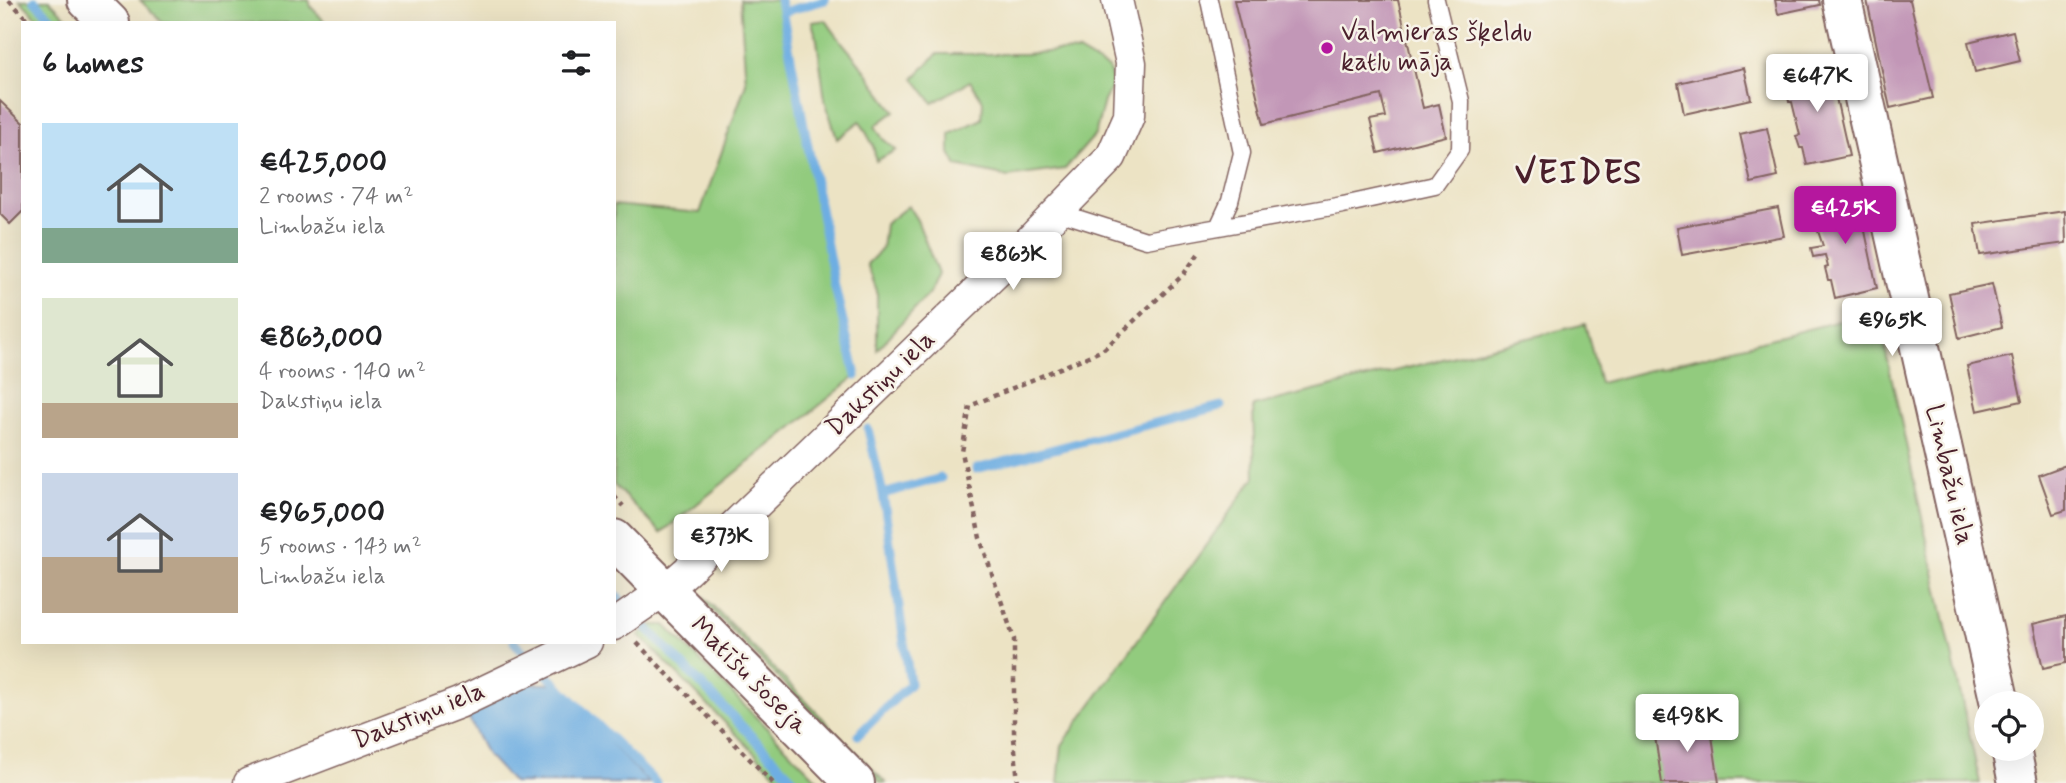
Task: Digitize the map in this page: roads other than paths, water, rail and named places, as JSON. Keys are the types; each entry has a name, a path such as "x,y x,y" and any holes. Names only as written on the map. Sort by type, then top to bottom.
{"main road":[{"path":"87,0 108,21"},
{"name":"Limbažu iela","path":"1842,0 1997,691"},
{"name":"Matīšu šoseja","path":"616,541 855,783"},
{"path":"2013,761 2018,783"}],"street":[{"name":"Dakstiņu iela","path":"616,624 687,571 1058,212 1111,157 1129,116 1131,63 1117,0"},
{"name":"Dakstiņu iela","path":"249,783 459,703 583,644"}],"lane":[{"path":"1209,0 1242,153 1230,201 1218,227"},
{"path":"1058,212 1146,240 1343,205 1435,185 1460,150 1461,100 1436,0"}],"water":[{"path":"507,683 555,684 649,783 513,783 487,755 467,715"}],"waterway":[{"path":"34,0 54,21"},
{"path":"780,0 835,287 856,376"},
{"path":"783,12 825,0"},
{"path":"976,469 1221,406"},
{"path":"858,735 910,684 883,494 868,429"},
{"path":"883,494 941,478"},
{"path":"616,596 797,783"},
{"path":"516,644 656,783"}],"place":[{"name":"Valmieras šķeldu katlu māja","path":"1327,48"}],"district":[{"name":"VEIDES","path":"1579,174"}]}
